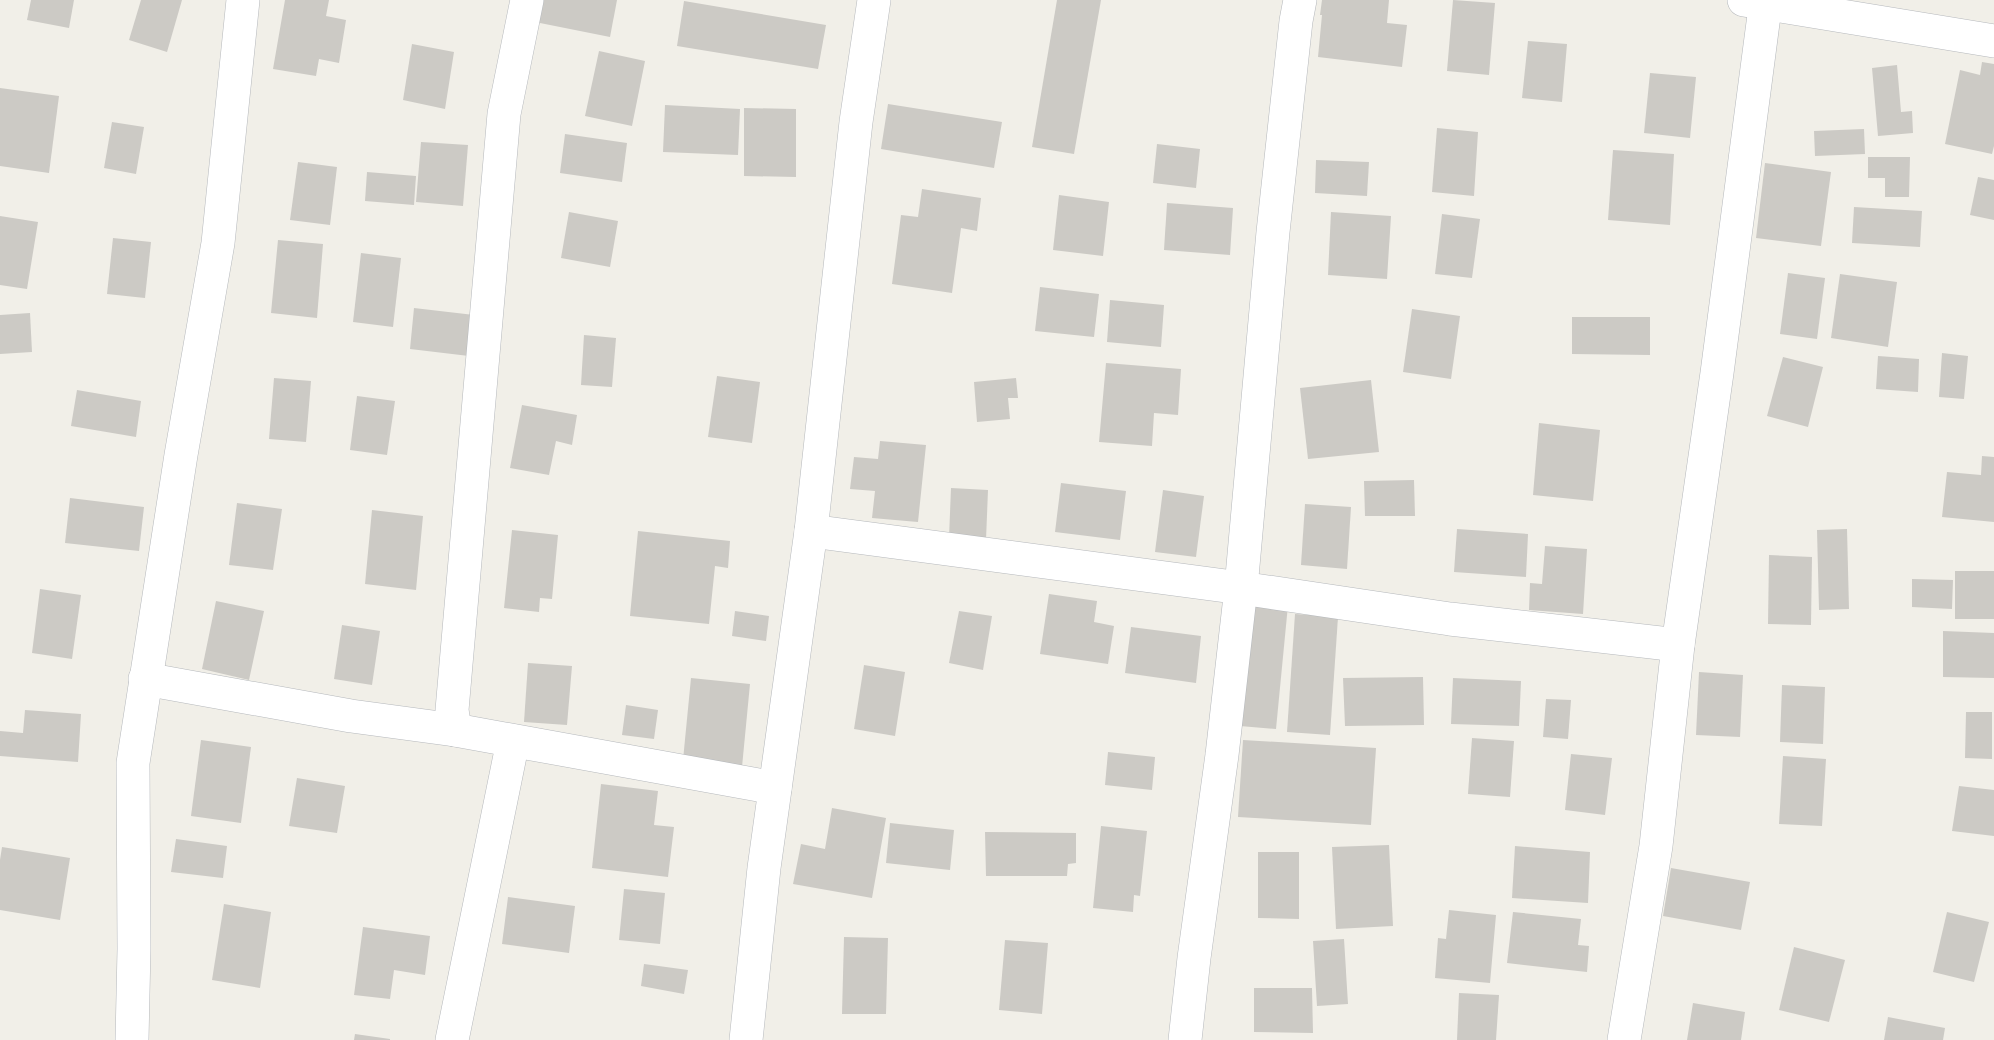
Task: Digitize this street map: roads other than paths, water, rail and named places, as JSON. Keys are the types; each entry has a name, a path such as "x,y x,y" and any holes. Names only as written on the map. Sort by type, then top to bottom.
{"street":[{"path":"132,1040 133,763 181,455 218,243 243,0"},
{"path":"456,730 452,710 504,114 527,0"},
{"path":"746,1040 764,868 811,531 856,122 874,0"},
{"path":"1185,1040 1241,588 1273,232 1300,0"},
{"path":"1624,1040 1656,846 1678,645 1717,373 1758,1 1994,41"},
{"path":"811,531 1241,588 1450,619 1678,645"},
{"path":"145,679 351,716 456,730 775,788"},
{"path":"452,1040 513,741"}]}
